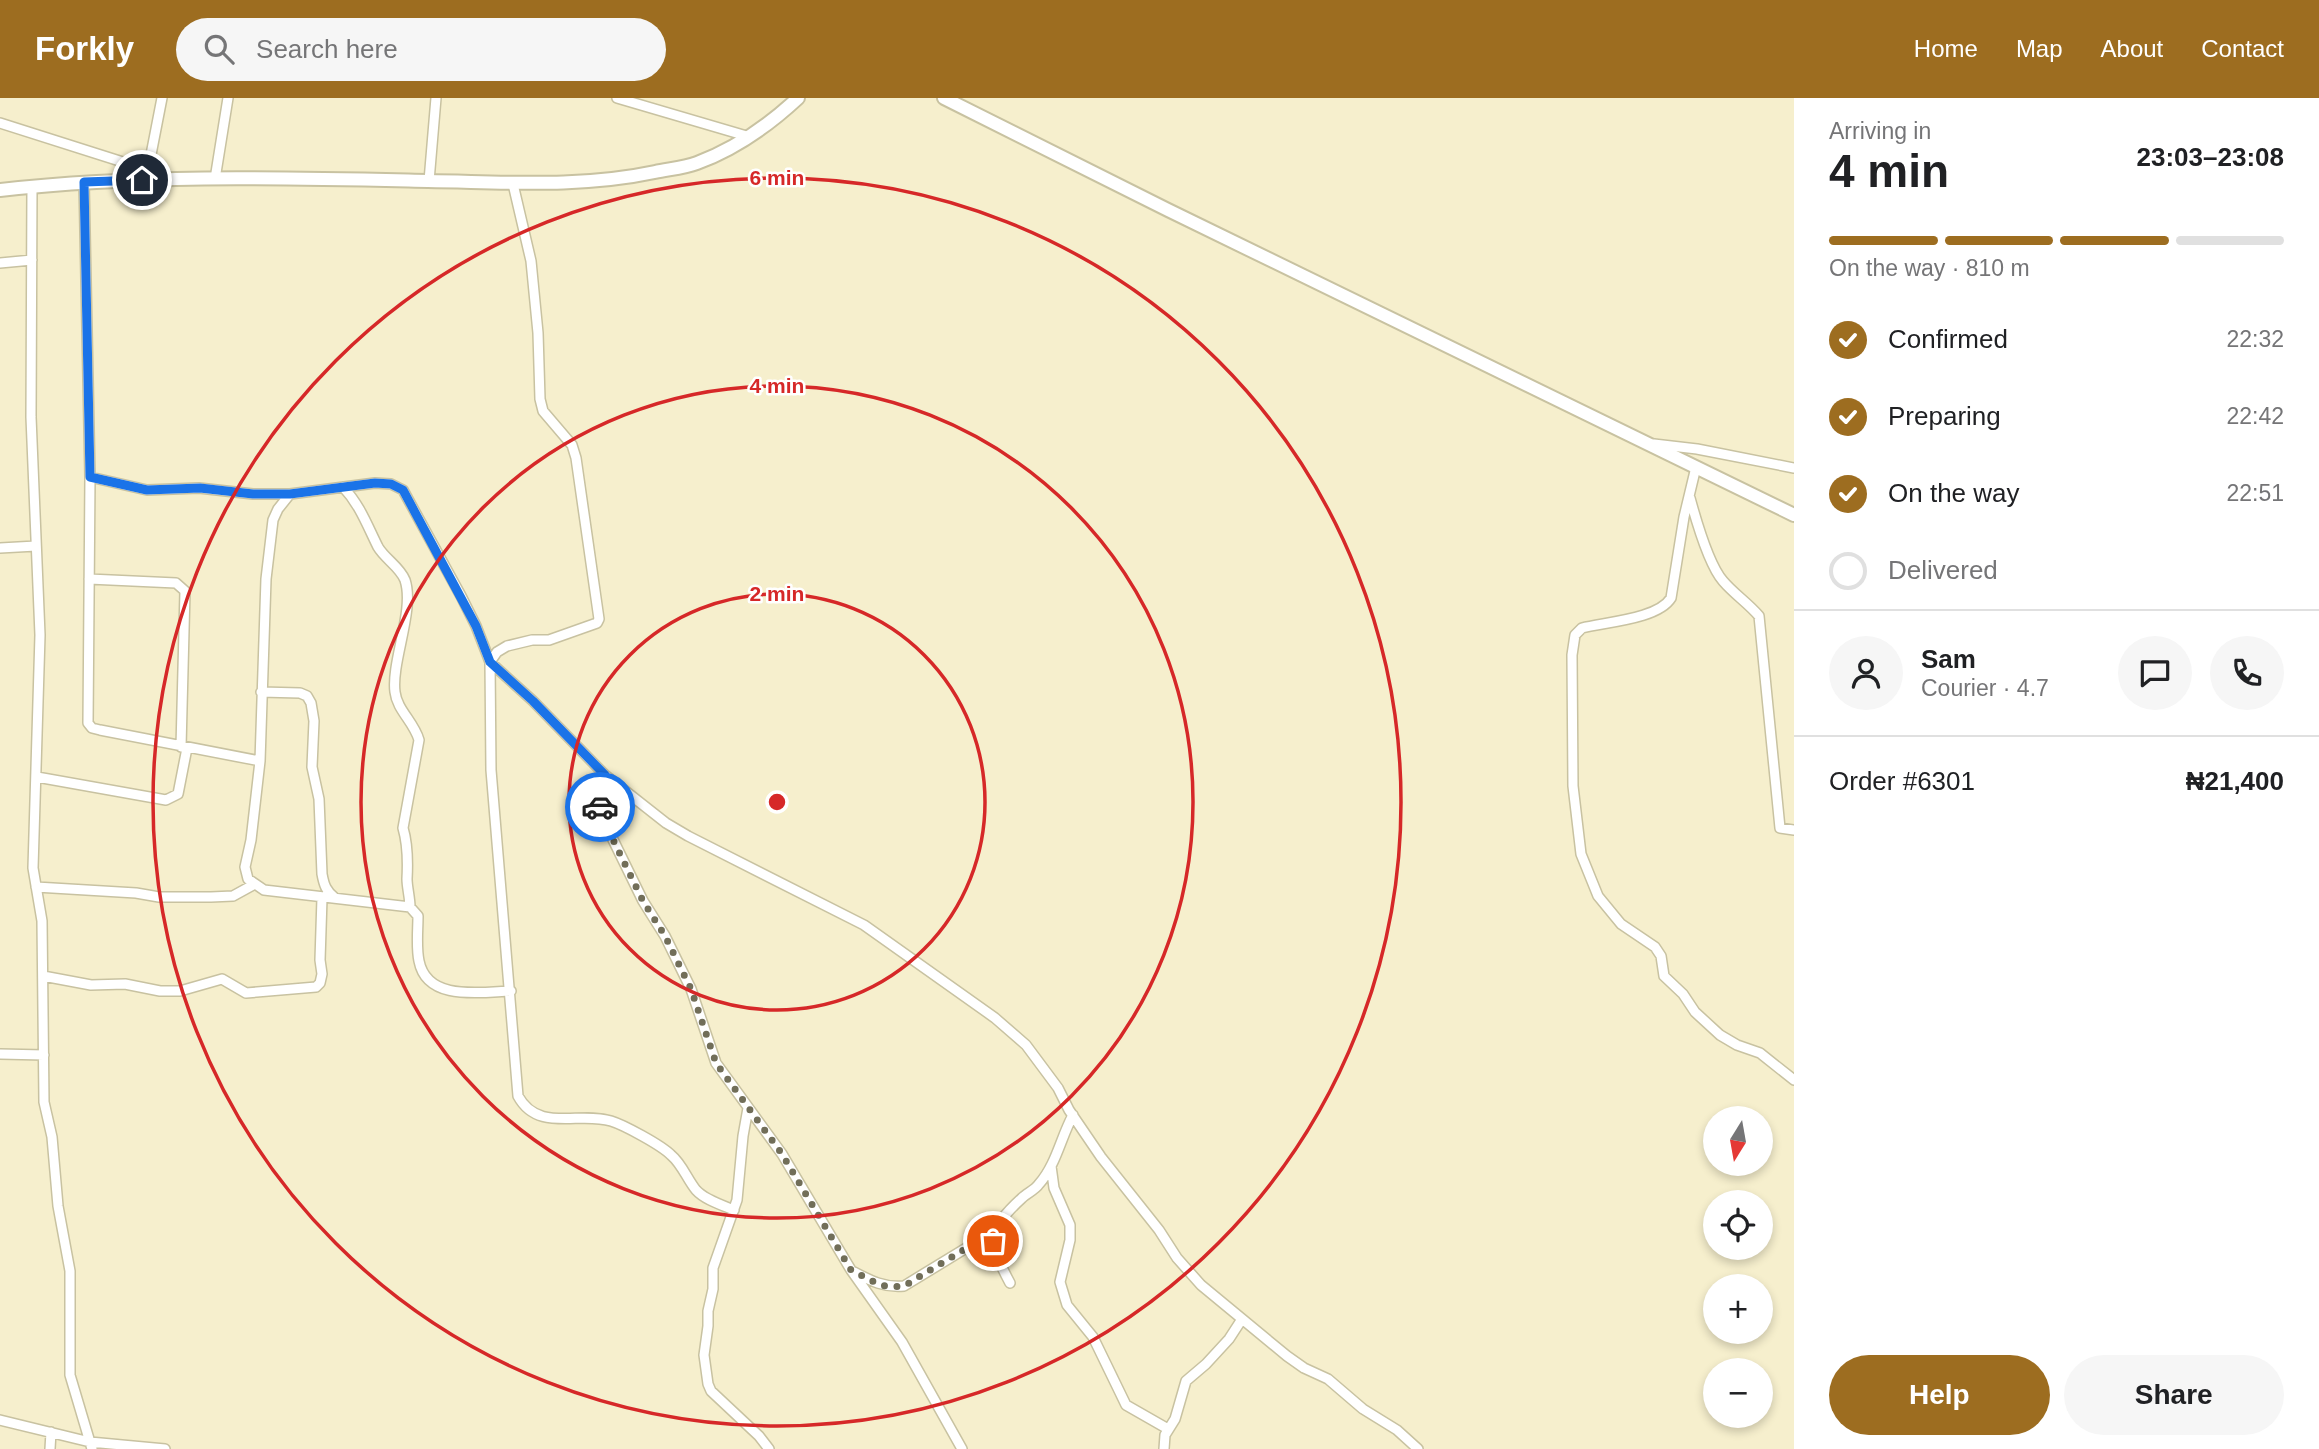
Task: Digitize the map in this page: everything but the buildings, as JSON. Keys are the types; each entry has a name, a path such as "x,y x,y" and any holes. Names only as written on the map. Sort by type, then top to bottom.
{"main road":[{"path":"0,190 145,175 215,180 513,184 625,179 695,164 750,137 798,98"},
{"path":"944,98 1794,515"}],"street":[{"path":"0,123 145,175 162,98"},
{"path":"215,180 228,98"},
{"path":"429,181 436,98"},
{"path":"617,98 750,137"},
{"path":"84,182 90,477 88,723 92,728 100,730 260,761"},
{"path":"490,662 497,652 507,646 532,640 549,640 597,623 599,619 576,458 572,445 543,411 540,399 538,334 531,261 513,184"},
{"path":"32,186 31,417 40,635 33,868 42,920 44,1102 52,1137 58,1206 70,1271 70,1375 91,1446"},
{"path":"0,263 32,260"},
{"path":"1646,443 1697,449 1794,468"},
{"path":"1696,467 1671,598 1666,606 1648,614 1582,628 1575,635 1573,786 1581,854 1589,877 1605,905 1621,924 1655,947 1661,956 1664,976 1683,994 1695,1012 1720,1035 1737,1045 1760,1053 1794,1080"},
{"path":"90,477 147,490 200,488 253,494 290,494 375,483 391,484 403,490 476,626 490,662 491,770 518,1096 525,1107 551,1118 566,1120 589,1117 611,1121 673,1156 697,1191 734,1210"},
{"path":"343,487 354,499 381,551 405,580 407,595 404,629 394,688 396,701 415,728 418,740 403,828 409,869 407,881 410,907 418,916 419,962 432,983 458,993 511,991"},
{"path":"290,494 273,520 266,579 260,761 251,840 245,867 248,879 253,885 264,890 410,907"},
{"path":"1689,497 1707,548 1722,580 1759,616 1780,828 1794,830"},
{"path":"0,548 36,546"},
{"path":"37,777 166,800 178,794 184,747 185,591 176,583 89,579"},
{"path":"490,662 533,701 605,775 634,799 677,829 864,925 995,1018 1026,1045 1058,1088 1101,1157 1146,1212 1187,1271 1304,1368 1328,1379 1363,1409 1397,1430 1418,1449"},
{"path":"261,692 300,693 307,696 311,703 314,721 312,767 319,799 322,874 324,886 335,898"},
{"path":"605,775 599,795 600,813 643,901 665,936 691,989 716,1063 782,1154 851,1270 903,1344 962,1449"},
{"path":"36,887 136,893 159,897 211,897 233,896 253,885"},
{"path":"43,975 91,985 125,984 160,991 180,991 222,979 246,993 316,987 322,974 322,898"},
{"path":"0,1054 44,1055"},
{"path":"748,1108 734,1210 713,1268 713,1289 704,1355 711,1391 760,1436 769,1449"},
{"path":"851,1270 880,1285 904,1286 995,1231 1014,1206 1038,1185 1051,1166 1073,1115"},
{"path":"1051,1166 1054,1188 1070,1225 1070,1240 1060,1282 1067,1305 1093,1337 1126,1405 1168,1429"},
{"path":"995,1231 993,1241 1010,1283"},
{"path":"1164,1449 1165,1435 1175,1419 1186,1381 1229,1339 1242,1319"},
{"path":"0,1420 51,1432 91,1446 165,1449"},
{"path":"50,1449 51,1432"}],"way so far":[{"path":"600,807 600,813 643,901 665,936 691,989 716,1063 782,1154 851,1270 880,1285 904,1286 995,1231 993,1241"}],"route":[{"path":"142,180 84,182 90,477 147,490 200,488 253,494 290,494 375,483 397,486 403,490 461,596 490,662 533,701 605,775 599,795 600,807"}]}
